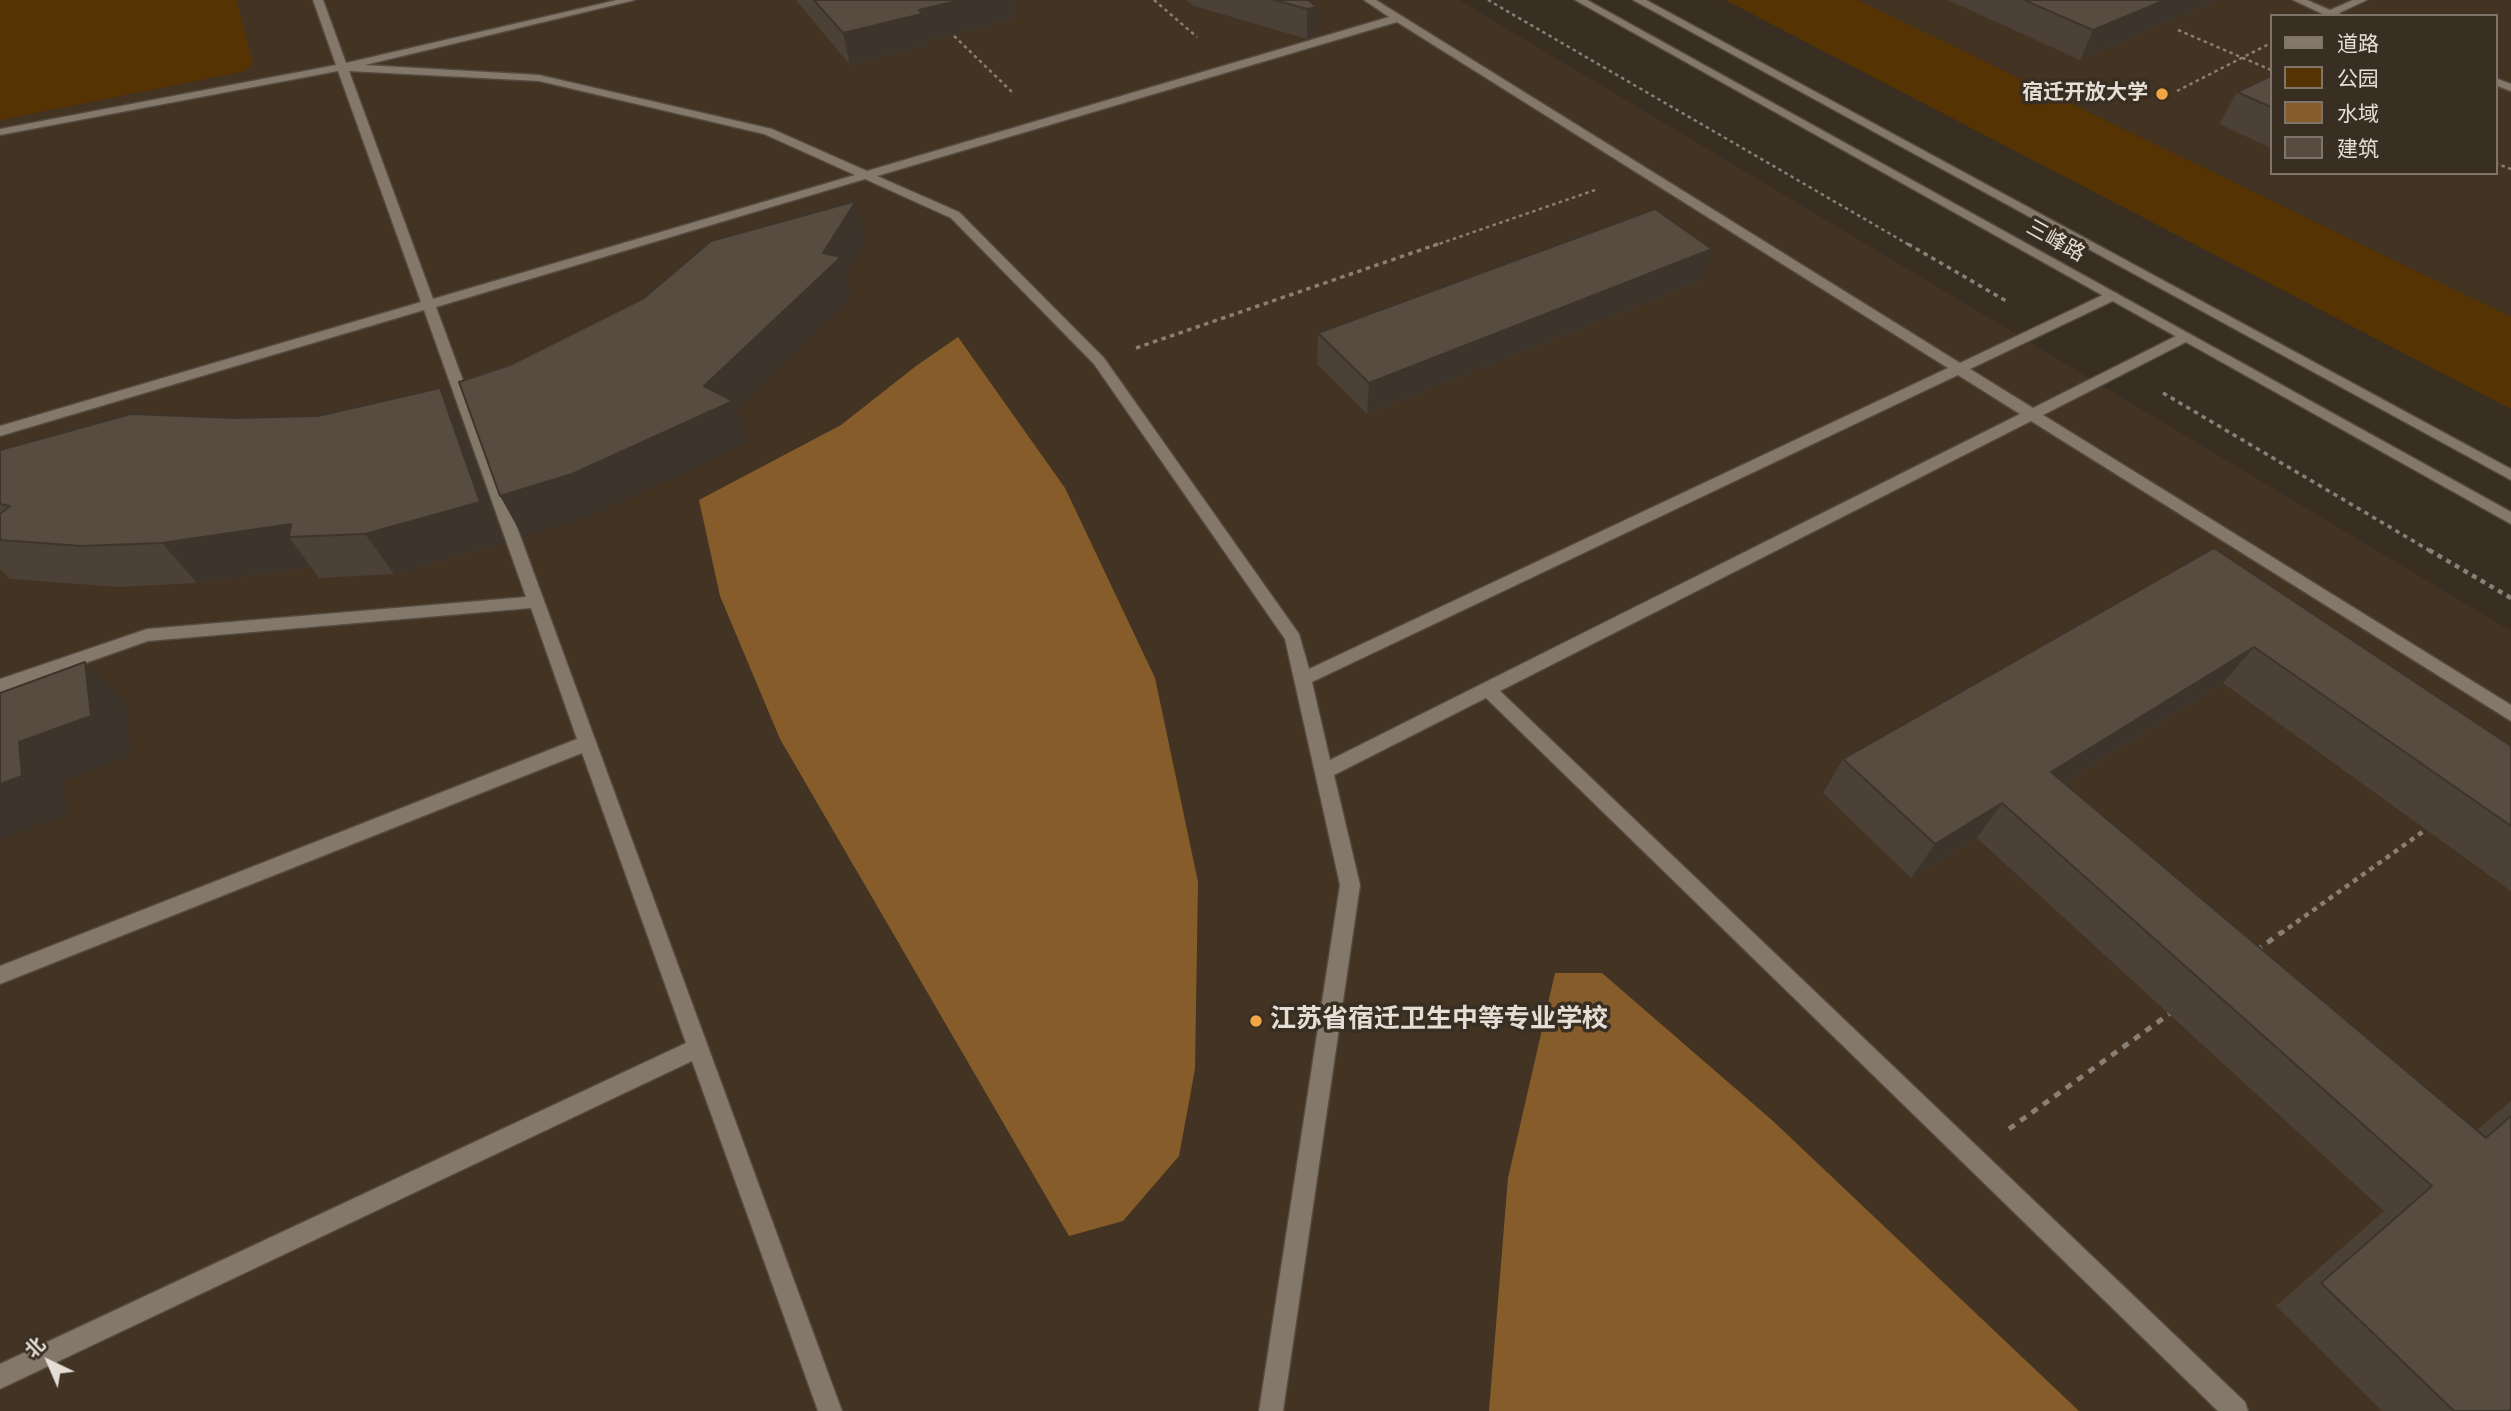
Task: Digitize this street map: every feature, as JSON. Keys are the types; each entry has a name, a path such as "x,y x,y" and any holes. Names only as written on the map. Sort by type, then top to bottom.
{"main road":[{"path":"318,0 830,1411"},
{"path":"0,132 342,67 630,0"},
{"path":"1369,0 2511,714"},
{"name":"三峰路","path":"1580,0 2511,520"},
{"name":"三峰路","path":"1638,0 2511,475"},
{"path":"2298,0 2332,14"},
{"path":"2336,14 2362,0"},
{"path":"0,430 1398,18"},
{"path":"342,67 539,78 768,131 955,215 1099,361 1293,638 1350,885 1271,1411"},
{"path":"1303,679 2112,296"},
{"path":"1324,772 2185,337"},
{"path":"0,687 147,635 536,602"},
{"path":"1487,689 2235,1411"},
{"path":"0,975 587,743"},
{"path":"0,1377 698,1048"}],"path":[{"path":"1154,0 1233,66"},
{"path":"1488,0 2048,326"},
{"path":"946,28 1044,122"},
{"path":"2178,30 2270,70"},
{"path":"2177,91 2270,44"},
{"path":"1099,361 1645,173"},
{"path":"2123,369 2511,598"},
{"path":"2252,954 2432,825"},
{"path":"1971,1156 2174,1011"}],"shaded area":[{"name":"江苏省宿迁卫生中等专业学校","path":"0,0 1459,0 2511,631 2511,1411 0,1411"},
{"name":"宿迁开放大学","path":"1858,0 2511,0 2511,317"}],"green space":[{"path":"0,0 236,0 253,63 245,71 0,120"},
{"path":"1725,0 1858,0 2511,317 2511,409"}],"water":[{"path":"958,337 1065,488 1155,678 1198,882 1195,1069 1179,1156 1123,1221 1069,1236 780,739 720,596 699,500 841,425"},
{"path":"1555,973 1602,973 1773,1121 2079,1411 1489,1411 1508,1178"}],"building":[{"path":"814,0 961,0 919,10 922,14 843,33"},
{"path":"1274,0 1308,0 1317,7 1307,9"},
{"path":"2024,0 2165,0 2093,30"},
{"path":"2270,76 2270,107 2237,92"},
{"path":"856,201 823,253 841,257 704,386 733,401 572,474 500,496 459,382 510,365 644,298 711,241"},
{"path":"1655,209 1712,249 1369,383 1318,333"},
{"path":"440,388 480,502 365,534 289,537 291,524 162,543 81,546 0,540 0,514 10,506 0,504 0,450 131,414 235,418 318,416"},
{"path":"2214,548 2511,746 2511,826 2254,647 2051,772 2486,1138 2511,1116 2509,1411 2454,1411 2321,1283 2432,1186 2002,803 1935,844 1843,759"},
{"path":"85,662 91,716 19,742 22,776 0,784 0,693"}],"place":[{"name":"宿迁开放大学","path":"2162,94"},
{"name":"江苏省宿迁卫生中等专业学校","path":"1256,1021"}]}
